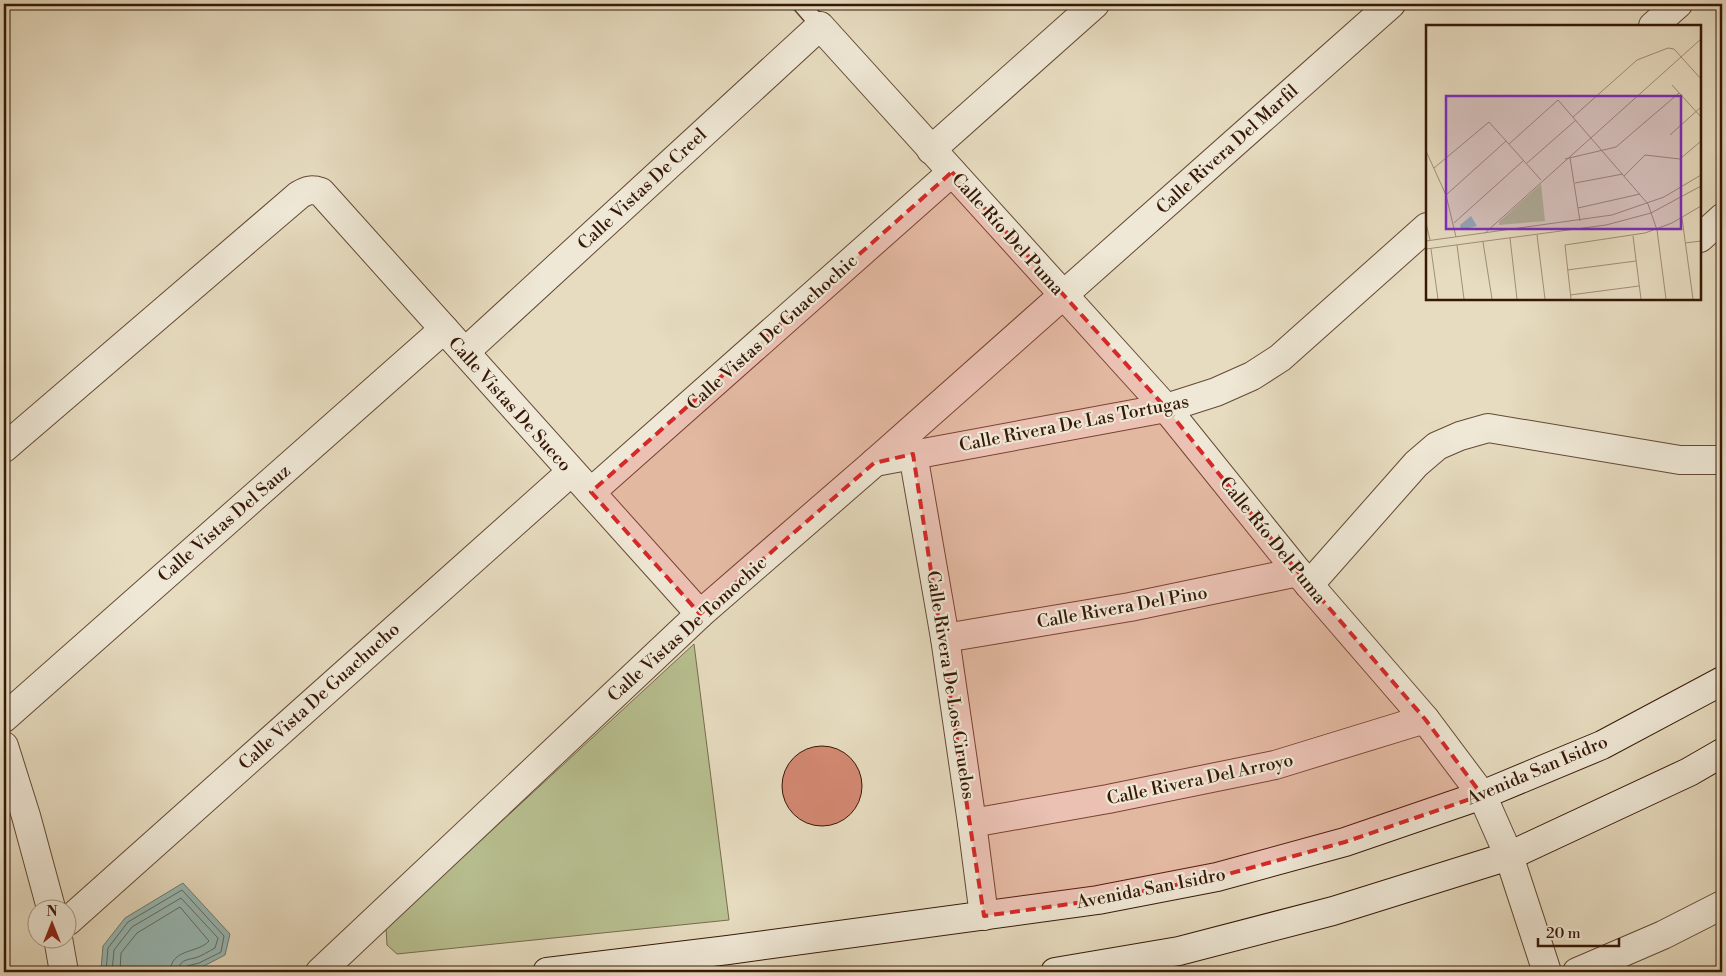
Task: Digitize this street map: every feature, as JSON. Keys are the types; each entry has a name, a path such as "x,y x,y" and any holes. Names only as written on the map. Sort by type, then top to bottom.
{"street":[{"path":"931,150 1095,4"},
{"name":"Calle Rivera Del Marfil","path":"1063,294 1391,4"},
{"path":"1654,25 1678,4"},
{"name":"Calle Río Del Puma","path":"820,26 1166,408 1304,579 1425,719 1482,796 1509,856 1547,972"},
{"name":"Calle Vistas De Creel","path":"465,352 820,26"},
{"name":"Calle Vistas De Guachochic","path":"591,492 952,172"},
{"name":"Calle Vistas De Sueco","path":"4,448 299,195 313,190 321,192 700,614"},
{"path":"1701,237 1722,218"},
{"name":"Calle Rivera De Las Tortugas","path":"874,462 1166,408 1216,392 1252,376 1280,358 1426,228"},
{"name":"Calle Vistas De Tomochic","path":"320,972 700,614 1063,294"},
{"name":"Calle Vistas Del Sauz","path":"4,718 444,329"},
{"path":"1304,579 1416,464 1437,446 1460,436 1488,428 1680,460 1722,460"},
{"name":"Calle Rivera De Los Ciruelos","path":"913,454 945,638 984,916"},
{"name":"Calle Vista De Guachucho","path":"78,912 571,472"},
{"name":"Calle Rivera Del Pino","path":"945,638 1304,579"},
{"name":"Avenida San Isidro","path":"546,972 728,950 1098,900 1217,877 1344,842 1482,796 1602,745 1722,681"},
{"name":"Calle Rivera Del Arroyo","path":"972,823 1108,800 1275,765 1425,719"},
{"path":"4,746 26,816 48,898"},
{"path":"1055,972 1179,951 1333,911 1509,856 1689,772 1722,753"},
{"path":"1577,972 1722,905"},
{"path":"60,948 64,972"},
{"path":"704,972 728,950"}],"lane":[{"path":"801,4 820,26"}],"highlighted area":[{"path":"952,172 1166,408 1298,572 1425,719 1482,795 1345,842 1217,877 1098,900 984,916 913,454 874,463 700,614 591,492"}],"green space":[{"path":"694,644 729,920 397,954 387,945 386,928"}],"water":[{"path":"183,883 230,934 225,955 200,968 174,972 103,972 101,970 103,946 125,918"}],"building":[{"path":"814,746 830,746 851,757 862,778 862,794 851,815 830,826 814,826 800,820 788,808 782,794 782,778 788,764 800,752"}]}
